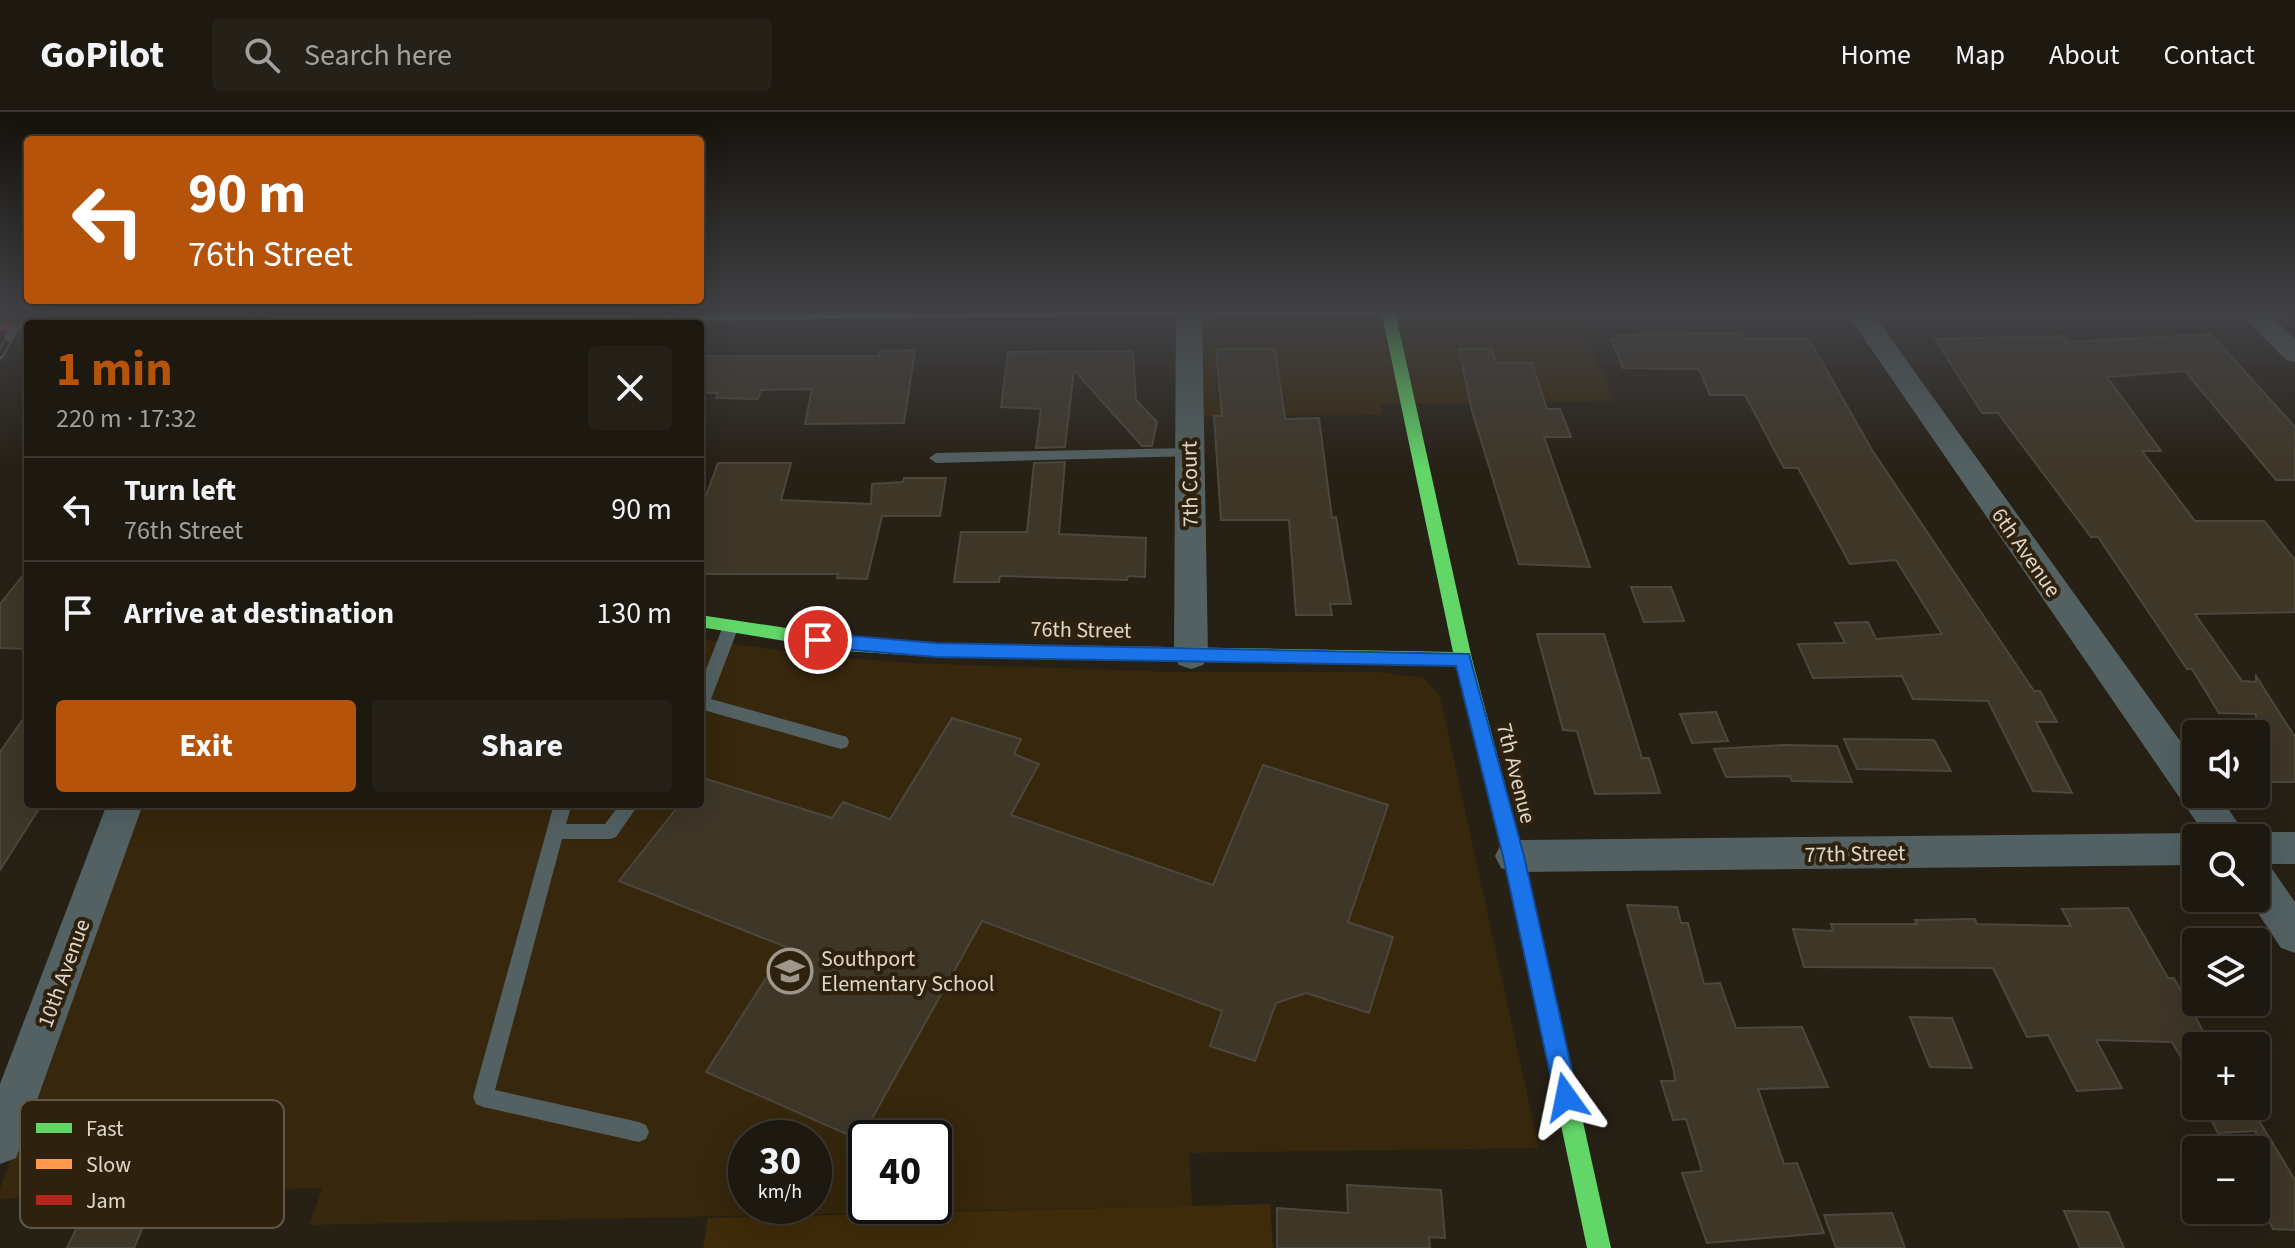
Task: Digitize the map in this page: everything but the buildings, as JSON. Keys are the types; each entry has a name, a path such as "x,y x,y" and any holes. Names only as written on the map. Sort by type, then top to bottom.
{"street":[{"name":"7th Court","path":"1189,364 1191,656"},
{"name":"7th Avenue","path":"1399,364 1463,659 1514,856 1599,1248"},
{"name":"6th Avenue","path":"1895,364 2182,772"},
{"name":"76th Street","path":"704,622 846,644 936,650 1463,659"},
{"name":"10th Avenue","path":"0,1142 124,808"},
{"path":"2270,848 2295,848"},
{"name":"77th Street","path":"1514,856 2182,849"},
{"path":"2270,898 2295,935"}],"lane":[{"path":"936,458 1188,453"},
{"path":"704,696 731,626"},
{"path":"704,705 841,742"},
{"path":"562,808 483,1097 639,1132"},
{"path":"555,831 610,832 627,808"}],"shaded area":[{"path":"1198,364 1598,364 1614,401 1381,404 1383,415 1201,416"},
{"name":"Southport Elementary School","path":"704,640 819,656 911,663 1174,672 1379,672 1424,678 1440,696 1539,1148 1189,1153 1192,1206 952,1211 952,1120 848,1120 848,1213 832,1214 832,1120 728,1120 728,1216 309,1225 322,1188 284,1189 284,1100 33,1100 140,808 704,808"},
{"name":"Southport Elementary School","path":"20,1134 20,1198 0,1199 0,1189"},
{"path":"1270,1204 1273,1248 703,1248 708,1218 728,1218 728,1224 832,1224 832,1215 848,1215 848,1224 952,1224 952,1212"}],"traffic: fast":[{"path":"1399,364 1463,659 1514,856 1599,1248"},
{"path":"704,622 846,644 936,650 1463,659"}],"place":[{"name":"Southport Elementary School","path":"790,971"}],"route":[{"path":"818,640 936,650 1463,659 1514,856 1566,1097"}]}
